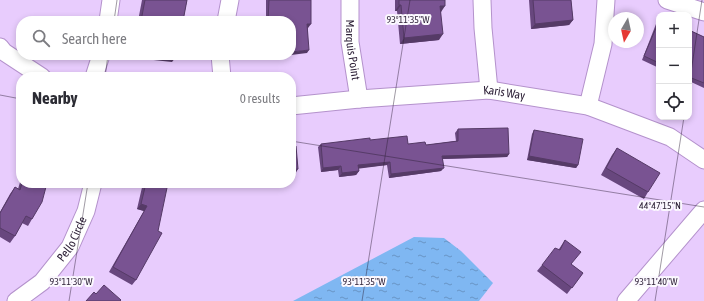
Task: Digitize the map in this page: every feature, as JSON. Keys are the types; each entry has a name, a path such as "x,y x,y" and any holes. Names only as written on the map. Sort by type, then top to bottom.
{"street":[{"path":"109,16 111,0"},
{"path":"227,16 230,0"},
{"name":"Marquis Point","path":"350,0 350,42 359,99"},
{"path":"482,0 489,90"},
{"path":"588,106 603,44 606,0"},
{"path":"667,0 704,12"},
{"path":"0,48 16,60"},
{"path":"16,60 34,72"},
{"path":"96,72 99,60"},
{"path":"220,60 222,72"},
{"name":"Karis Way","path":"296,105 359,99 489,90 588,106 670,137 704,160"},
{"name":"Pello Circle","path":"16,301 42,282 70,247 86,211 92,188"},
{"path":"626,301 704,210"}],"water":[{"path":"414,237 444,238 461,251 493,283 479,301 293,301"}],"building":[{"path":"145,0 187,0 184,16 142,16"},
{"path":"269,0 311,0 311,24 307,24 309,50 296,51 296,16 268,16"},
{"path":"399,0 445,0 445,6 440,6 443,34 404,38 401,5 399,5"},
{"path":"533,0 571,0 573,20 535,24"},
{"path":"656,28 656,62 644,56"},
{"path":"692,31 704,37 704,83 692,78"},
{"path":"508,128 509,154 442,156 444,168 391,174 390,162 358,165 359,171 342,173 341,166 323,168 321,144 370,138 370,140 407,136 408,144 425,142 426,145 458,141 458,129"},
{"path":"534,130 583,139 578,165 529,156"},
{"path":"296,146 298,169 296,169"},
{"path":"617,148 660,173 648,192 606,168"},
{"path":"15,187 20,190 21,188 46,188 42,202 32,219 26,216 15,236 0,228 0,213"},
{"path":"145,188 167,188 158,231 162,233 136,280 113,267 147,206 141,204"},
{"path":"565,240 581,252 571,264 583,273 572,288 542,265 555,248 560,250"},
{"path":"104,285 121,300 86,301 94,292 96,294"}]}
